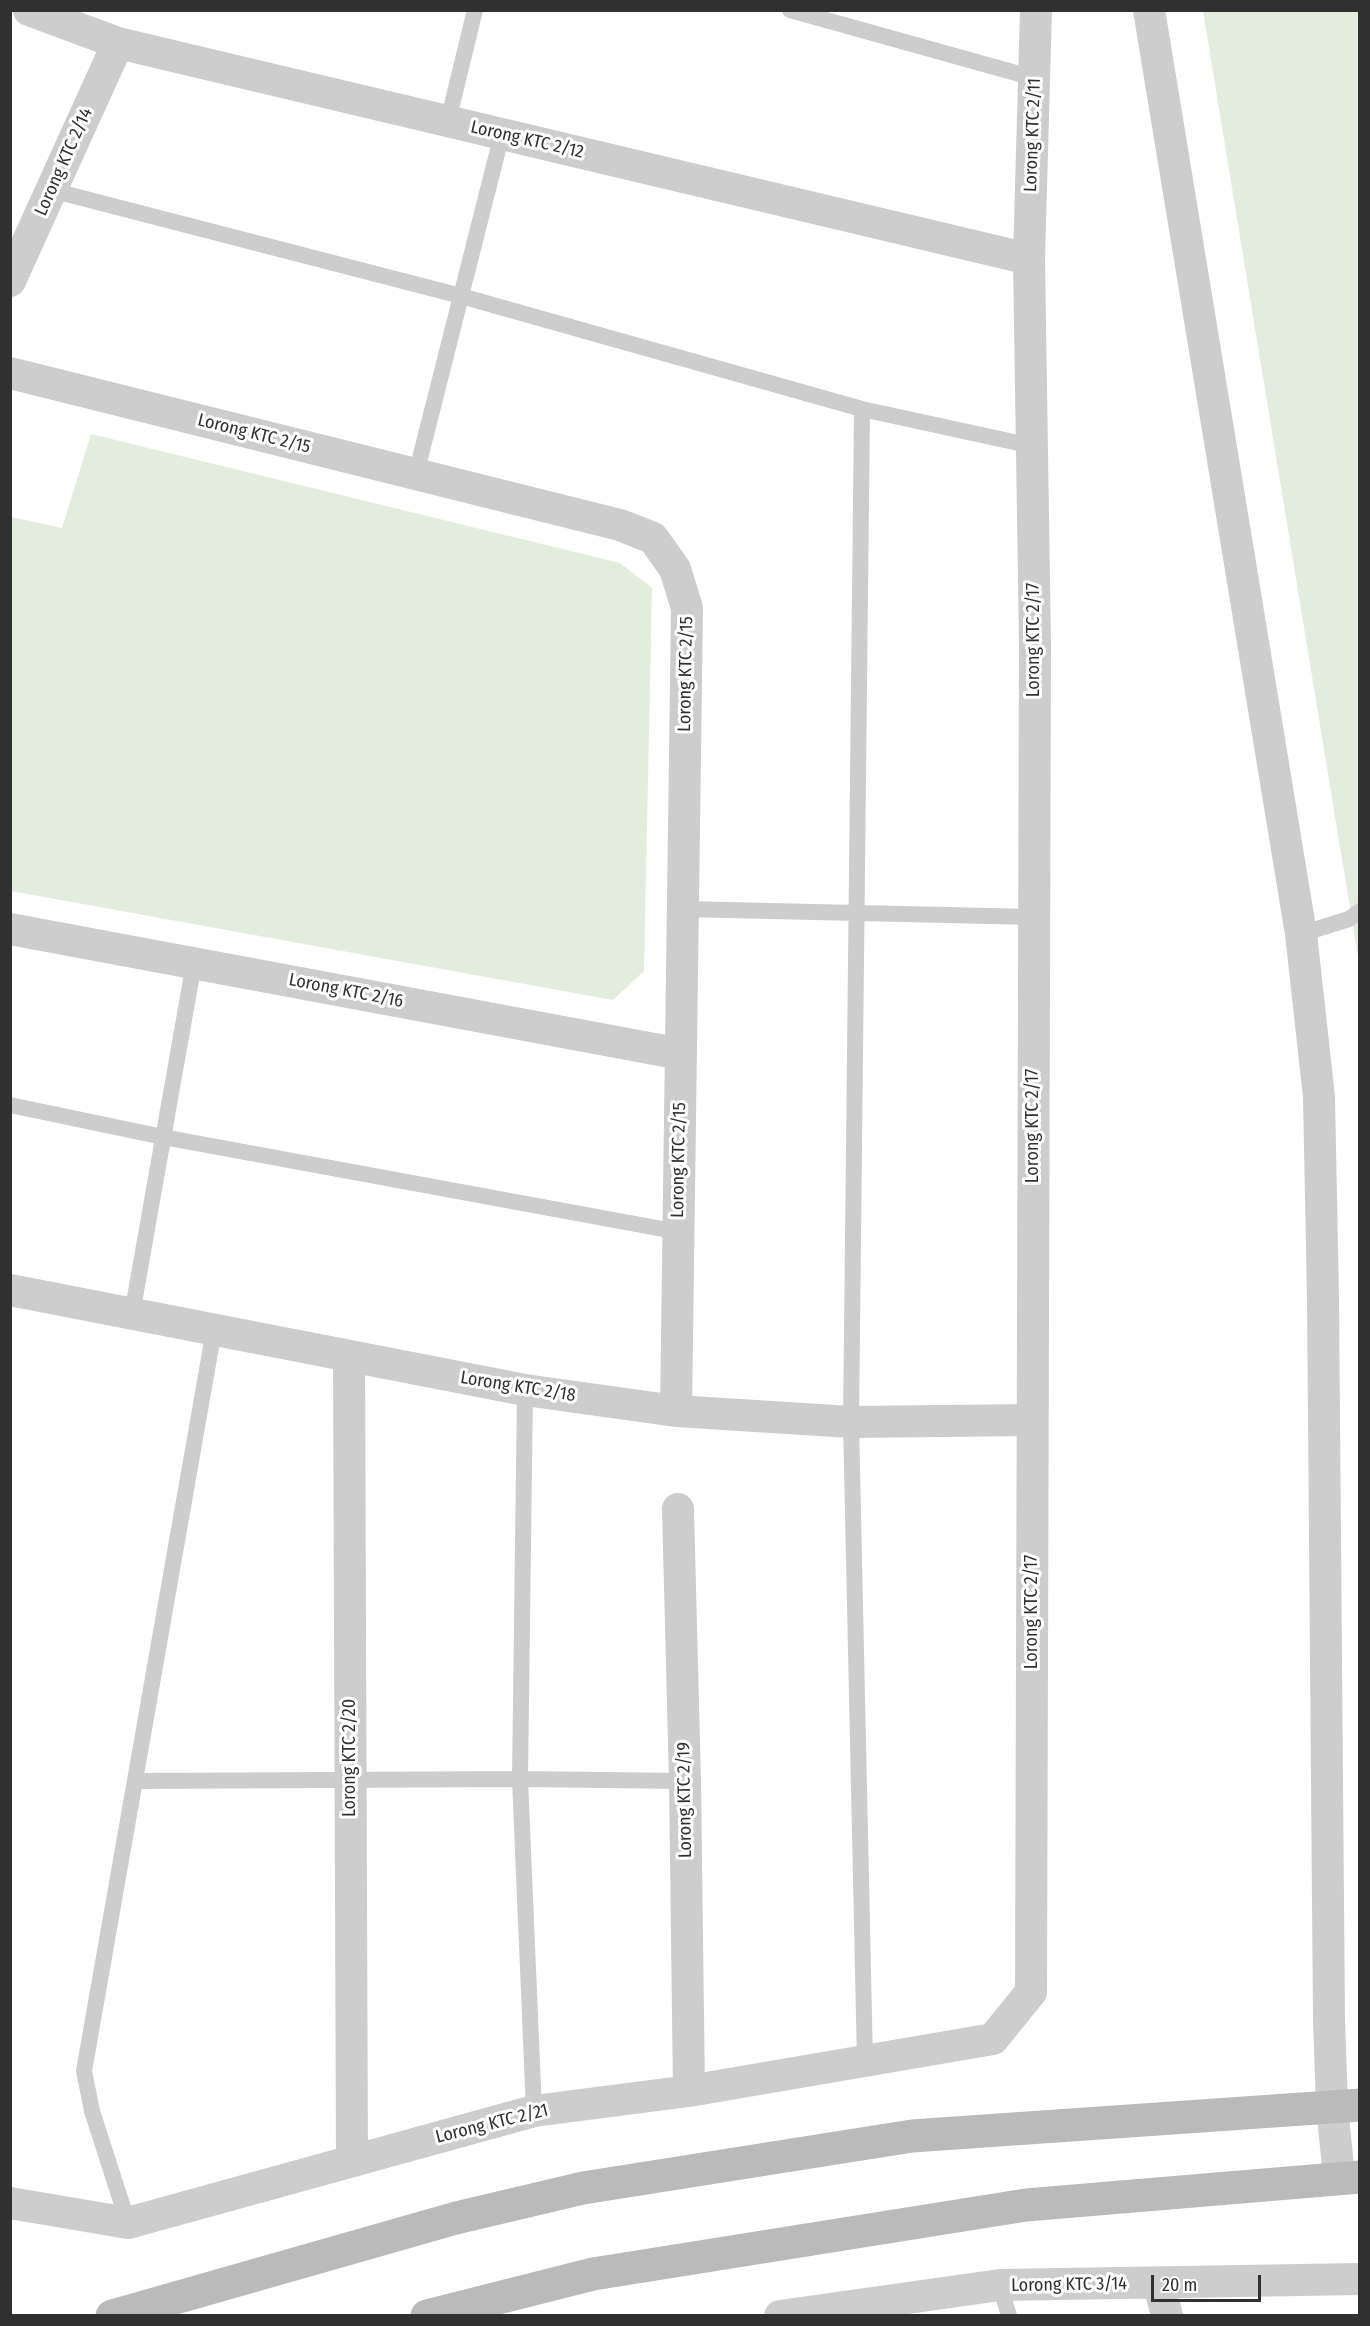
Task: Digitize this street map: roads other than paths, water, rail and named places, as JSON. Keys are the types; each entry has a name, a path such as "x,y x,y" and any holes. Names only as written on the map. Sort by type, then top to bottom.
{"street":[{"name":"Lorong KTC 2/11","path":"1029,259 1036,10"},
{"path":"427,2316 593,2274 1026,2205 1349,2177 1319,1097 1301,934 1149,10"},
{"name":"Lorong KTC 2/12","path":"40,13 118,43 1029,259"},
{"name":"Lorong KTC 2/14","path":"10,281 118,43"},
{"name":"Lorong KTC 2/17","path":"1029,259 1035,645 1031,1992"},
{"name":"Lorong KTC 2/15","path":"10,373 620,525 653,538 675,568 687,608 676,1411"},
{"name":"Lorong KTC 2/16","path":"10,929 681,1054"},
{"name":"Lorong KTC 2/18","path":"10,1290 349,1357 525,1389 676,1411 851,1422 1032,1420"},
{"name":"Lorong KTC 2/20","path":"349,1357 352,2160"},
{"name":"Lorong KTC 2/19","path":"678,1509 686,1781 689,2091"},
{"name":"Lorong KTC 2/21","path":"10,2203 129,2223 534,2111 689,2091 993,2039 1031,1992"},
{"path":"112,2316 456,2218 583,2188 912,2136 1346,2106"},
{"name":"Lorong KTC 3/14","path":"780,2316 843,2311 1000,2285 1359,2279"},
{"path":"1159,2284 1167,2316"}],"lane":[{"path":"448,121 475,10"},
{"path":"790,10 1034,78"},
{"path":"416,474 502,134"},
{"path":"51,190 461,296 862,409 1032,446"},
{"path":"862,409 851,1422 865,2062"},
{"path":"682,909 1034,917"},
{"path":"1301,934 1349,920 1359,911"},
{"path":"132,1314 194,963"},
{"path":"10,1105 163,1137 679,1232"},
{"path":"129,2223 92,2111 84,2071 214,1330"},
{"path":"525,1389 520,1779 534,2111"},
{"path":"135,1781 520,1779 686,1781"},
{"path":"1000,2285 1009,2316"}]}
